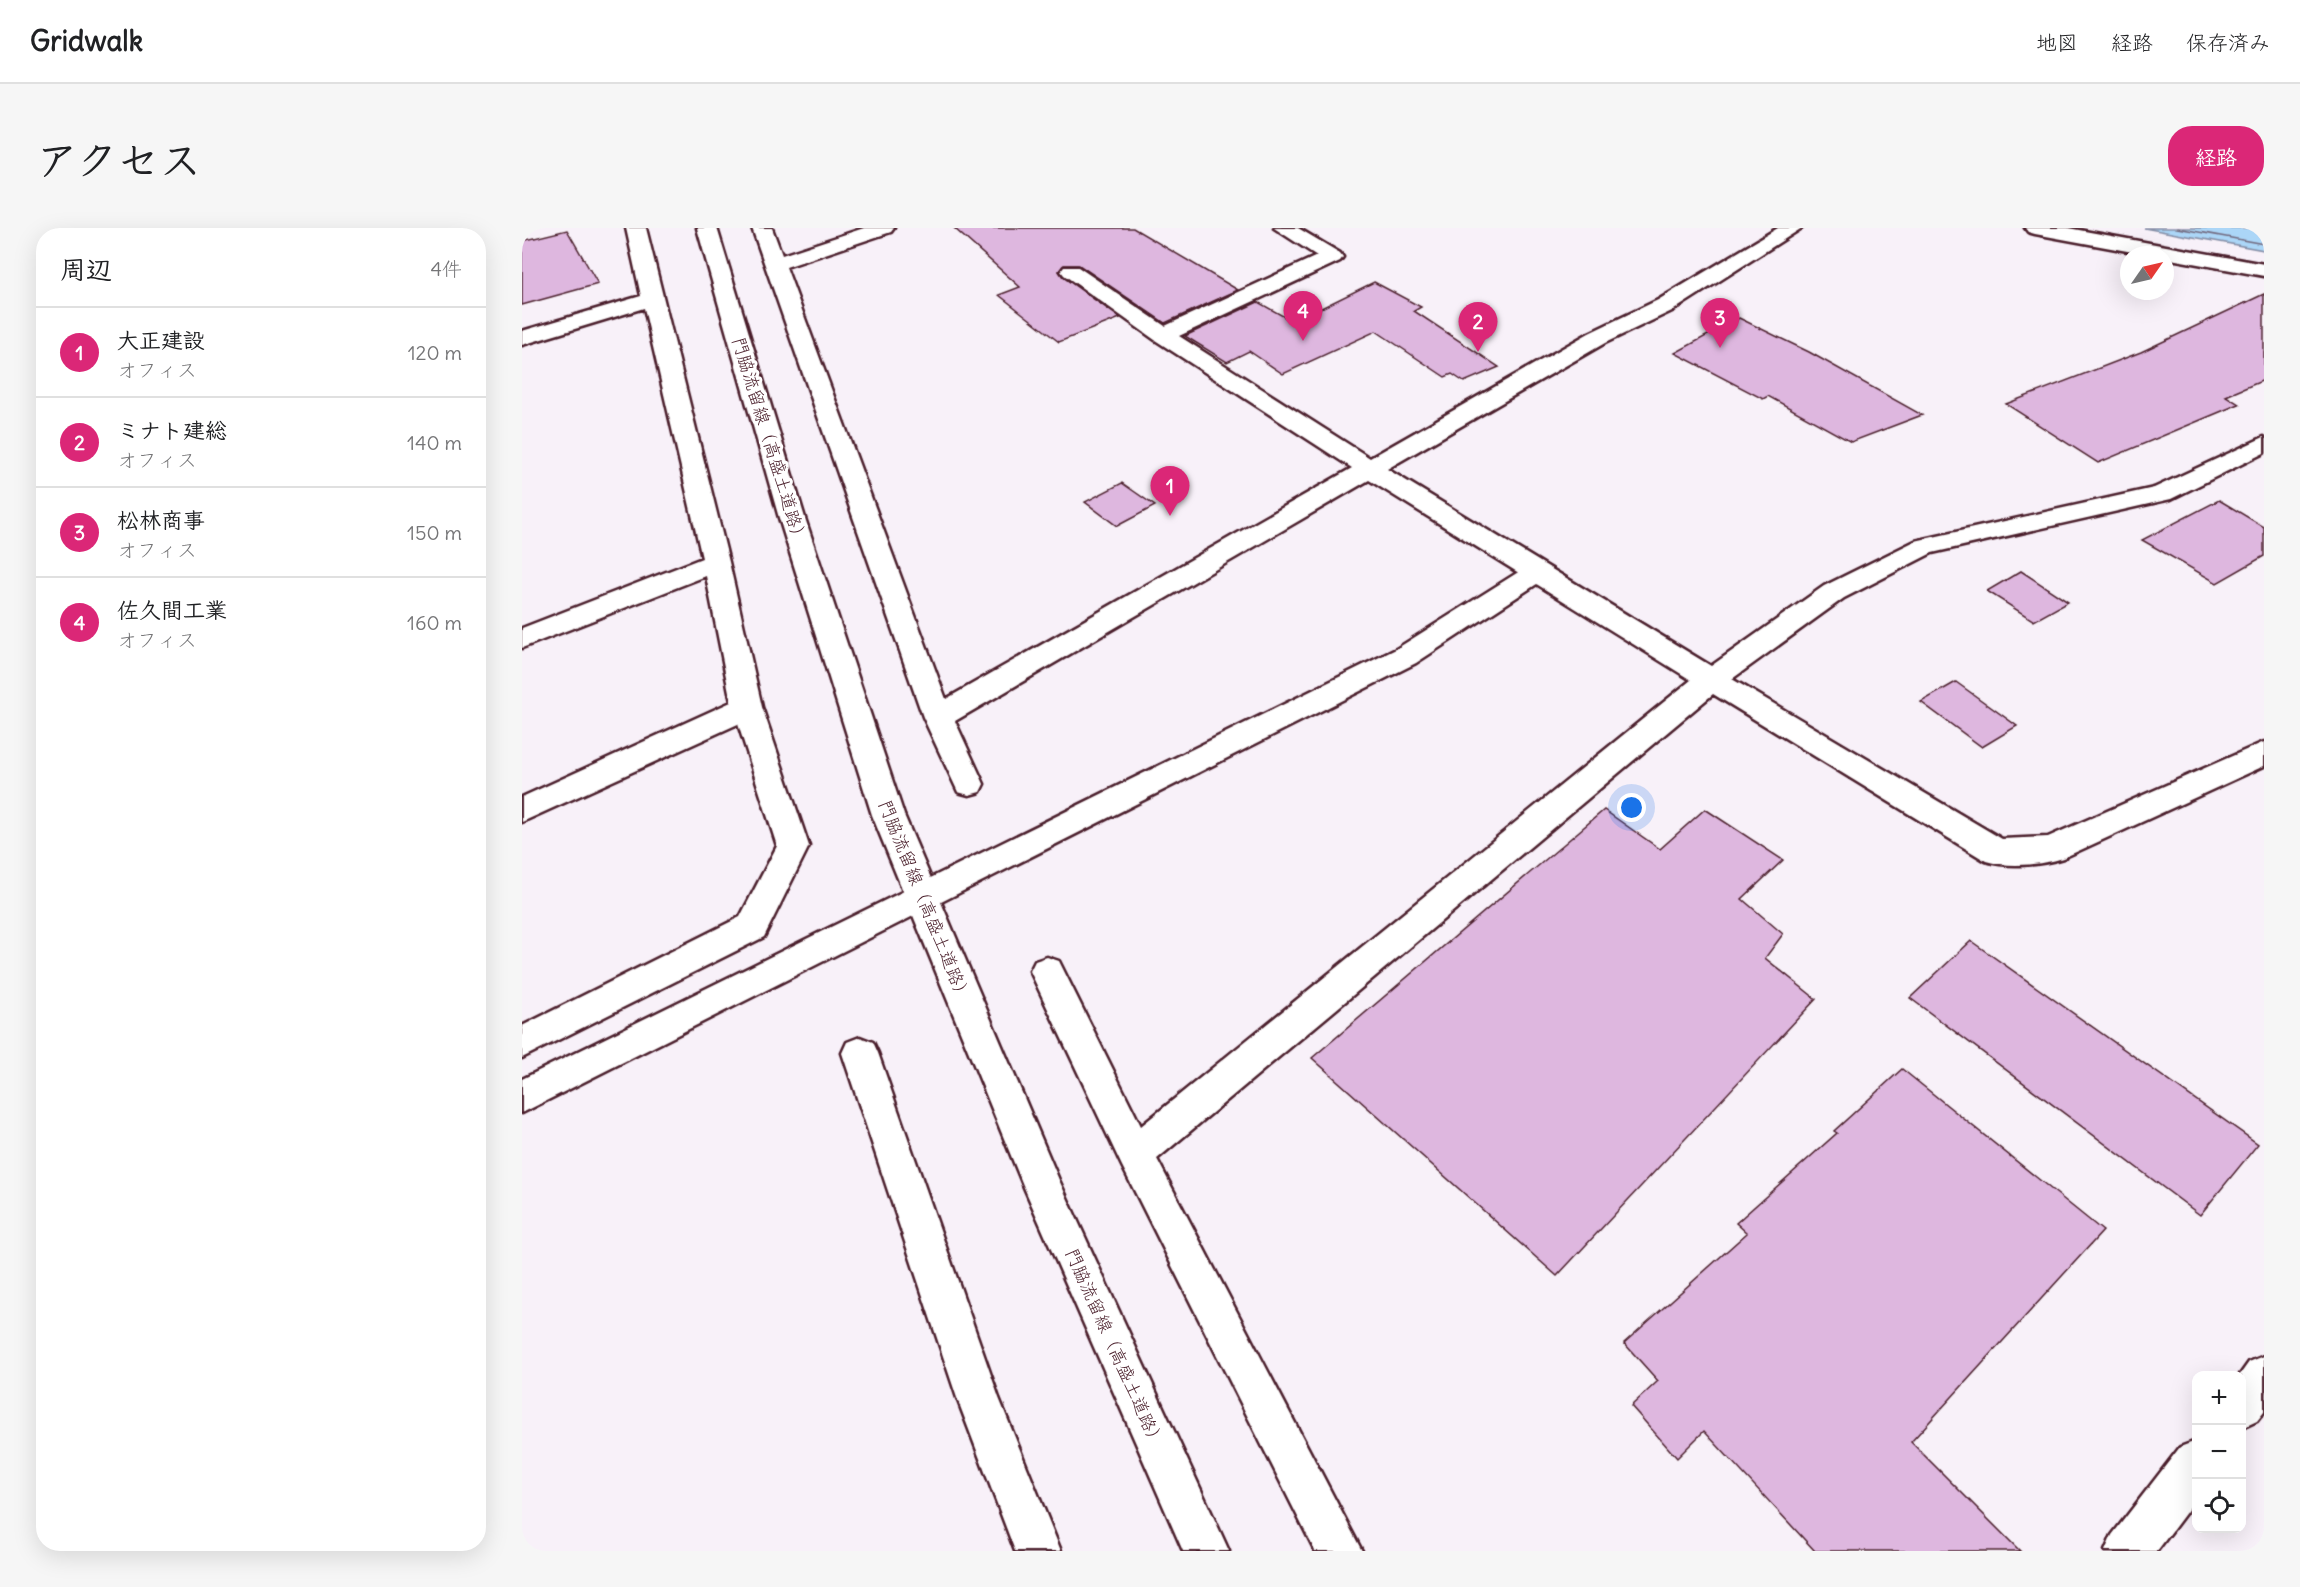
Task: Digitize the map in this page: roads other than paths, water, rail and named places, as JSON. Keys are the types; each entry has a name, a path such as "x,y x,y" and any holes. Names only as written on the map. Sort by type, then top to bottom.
{"street":[{"path":"522,1043 752,927 793,846 747,707 716,562 636,228"},
{"name":"門脇流留線（高盛土道路）","path":"707,228 792,518 888,815 1042,1185 1206,1551"},
{"path":"762,228 938,717 969,784"},
{"path":"775,264 884,228"},
{"path":"1163,334 1333,256 1284,228"},
{"path":"938,717 1597,338 1666,305 1792,228"},
{"path":"2035,228 2264,270"},
{"path":"1071,271 1368,468 1924,810 1997,852 2052,849 2264,753"},
{"path":"522,338 653,298"},
{"path":"1135,1154 1712,679 1834,592 1924,547 2162,494 2264,444"},
{"path":"522,639 716,562"},
{"path":"522,1097 922,895 1406,656 1537,572"},
{"path":"522,810 747,707"},
{"path":"1047,971 1135,1154 1339,1551"},
{"path":"860,1053 978,1398 1038,1551"},
{"path":"2246,1400 2264,1377"},
{"path":"2128,1551 2192,1468"}],"water":[{"path":"2144,228 2264,228 2264,250"}],"place":[{"name":"佐久間工業","path":"1303,341"},
{"name":"松林商事","path":"1720,348"},
{"name":"ミナト建総","path":"1478,352"},
{"name":"大正建設","path":"1170,516"}]}
